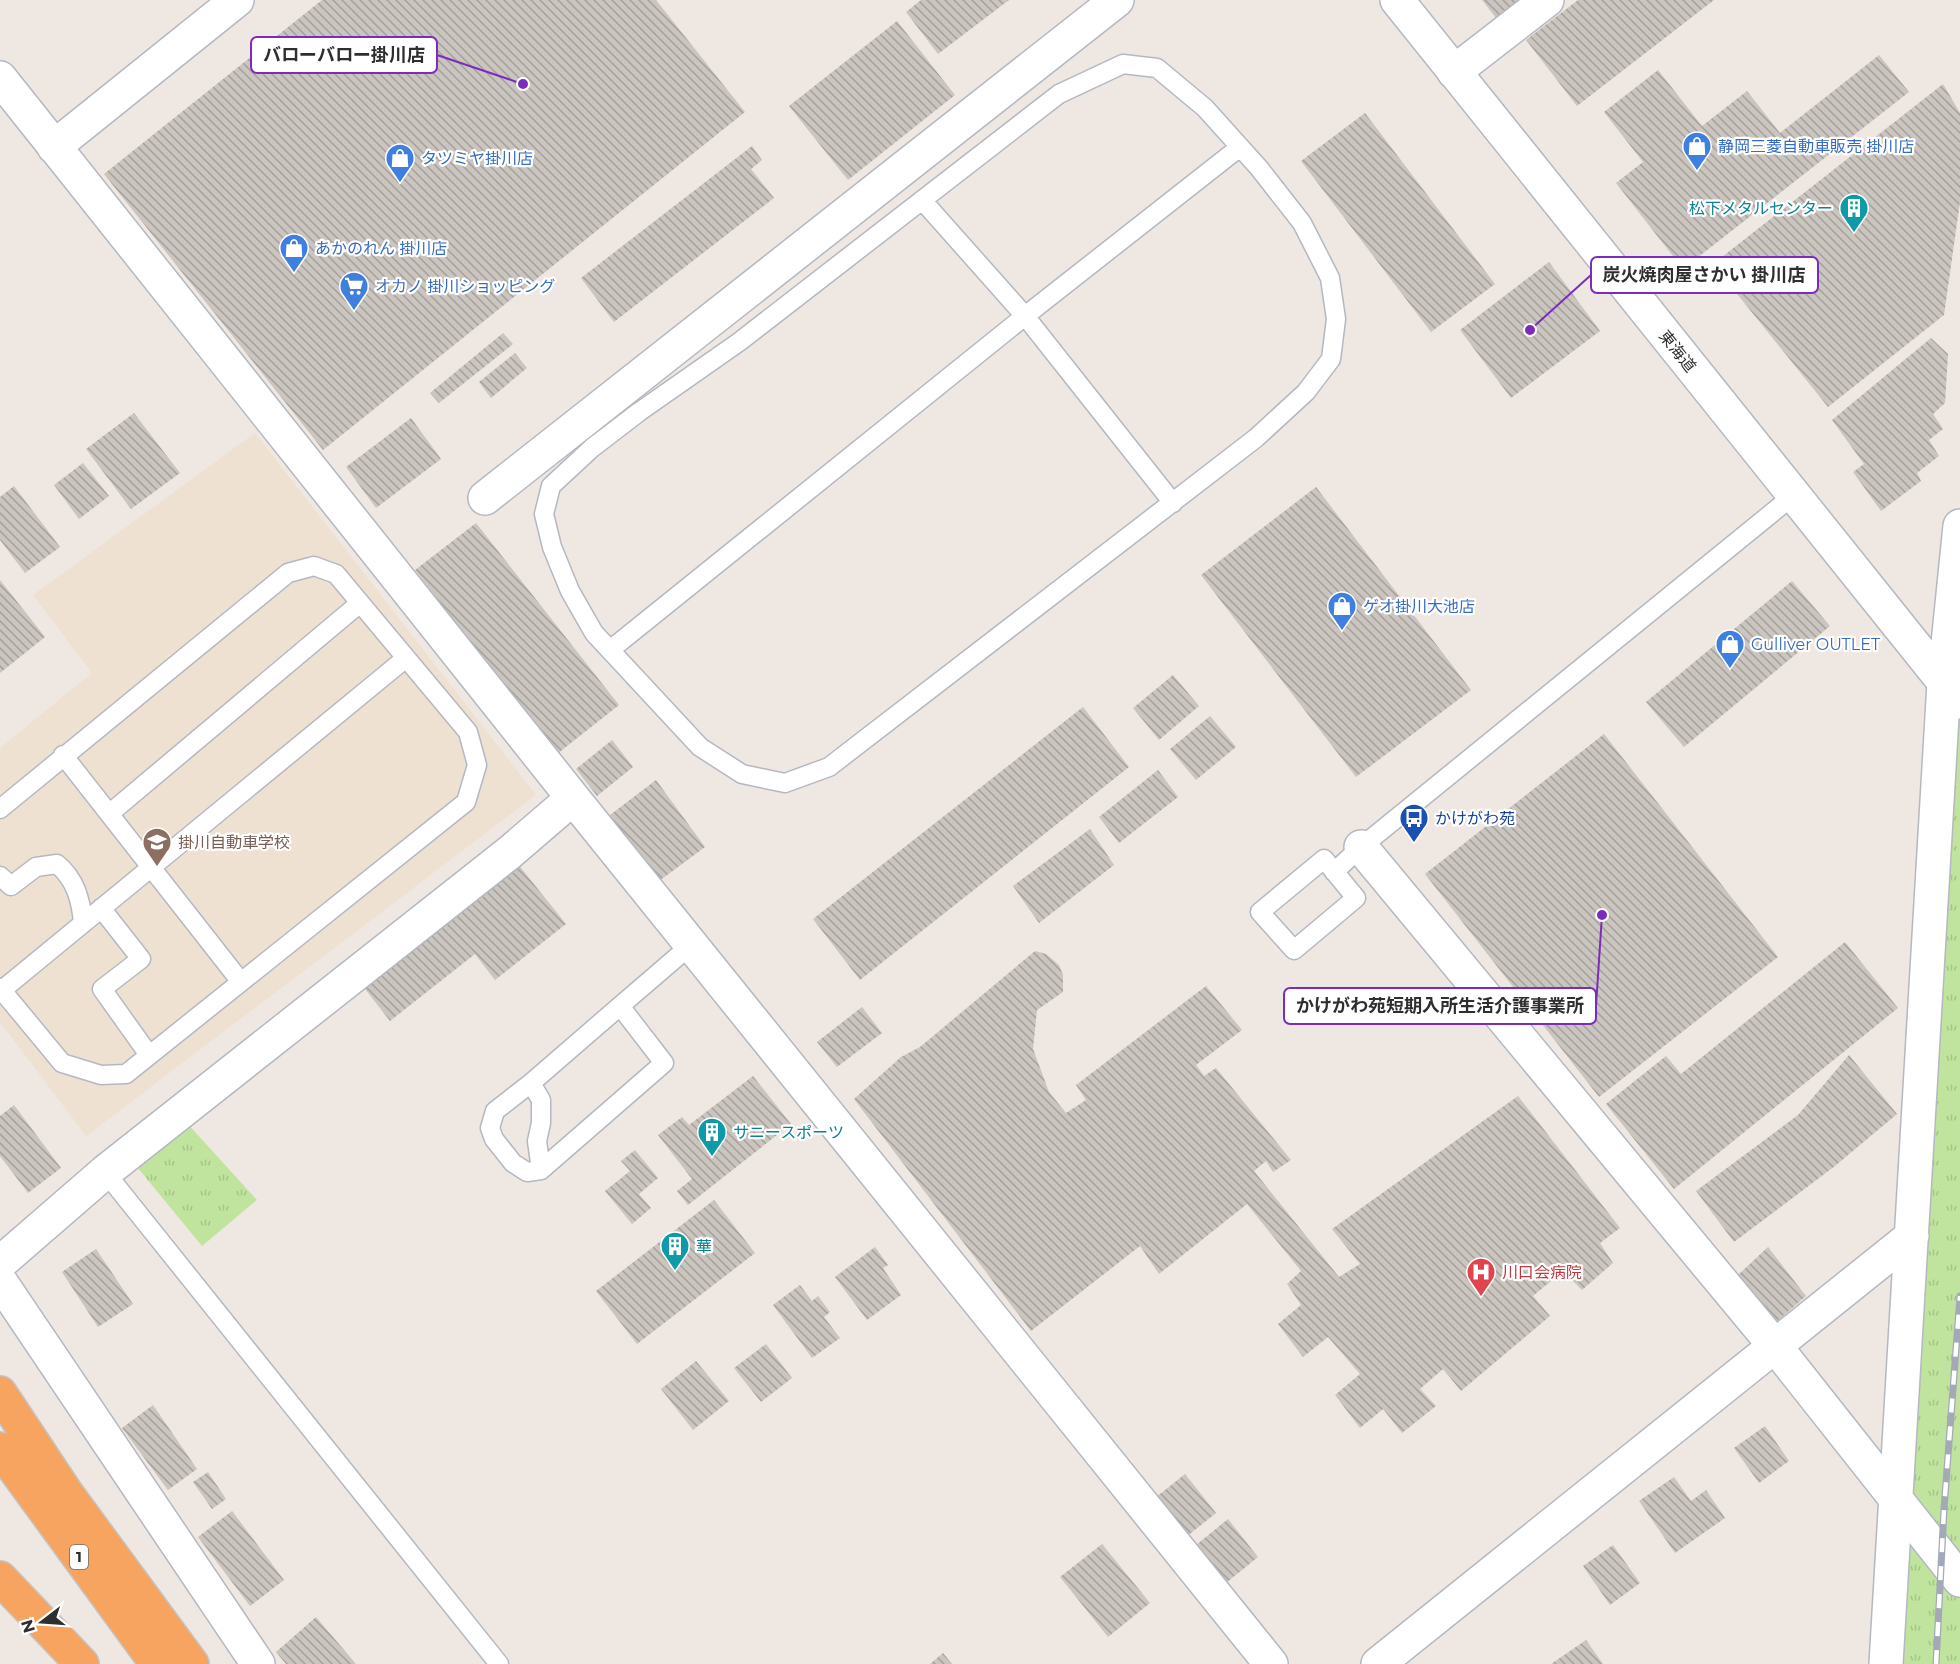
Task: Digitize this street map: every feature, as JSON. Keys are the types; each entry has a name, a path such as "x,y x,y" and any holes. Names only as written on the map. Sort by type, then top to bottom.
{"highway":[{"path":"0,1393 67,1494 192,1664"},
{"name":"1","path":"0,1449 157,1664"},
{"path":"0,1578 82,1664"}],"street":[{"path":"54,147 237,0"},
{"path":"485,498 1117,0"},
{"name":"東海道","path":"1397,0 1952,693"},
{"path":"1454,72 1546,0"},
{"path":"0,78 573,798 1270,1664"},
{"path":"1886,1664 1912,1236 1952,693 1960,526"},
{"path":"0,1263 105,1172 509,853 573,798"},
{"path":"1361,846 1775,1346 1960,1580"},
{"path":"1378,1664 1912,1236"},
{"path":"0,1281 258,1664"}],"lane":[{"path":"1123,64 1157,68 1205,108 1302,223 1330,278 1336,319 1331,359 1306,392 1256,438 830,767 784,783 742,774 700,747 594,633 570,591 552,547 544,514 551,486 592,448 739,342 922,200 1059,94 1123,64"},
{"path":"610,650 1025,316 1240,147"},
{"path":"922,200 1025,316 1173,503"},
{"path":"1334,872 1361,846 1794,495"},
{"path":"0,809 63,755 288,573 314,566 336,574 406,657 468,732 477,765 466,802 126,1074 101,1075 62,1063 1,989 406,657"},
{"path":"109,814 360,603"},
{"path":"63,755 241,982"},
{"path":"1324,859 1334,872 1356,898 1294,950 1260,912 1324,859"},
{"path":"0,876 11,886 36,867 57,864 66,871 73,882 82,905 83,922"},
{"path":"101,908 141,959 102,989 149,1055"},
{"path":"620,1006 664,1063 541,1170 527,1172 513,1162 494,1139 490,1128 495,1111 531,1083 620,1006 691,945"},
{"path":"531,1083 541,1100 541,1124 537,1141 541,1170"},
{"path":"105,1172 499,1664"}],"shaded area":[{"path":"255,433 536,795 86,1136 0,1022 0,748 92,673 33,595"}],"green space":[{"path":"1960,674 1960,1664 1896,1664"},
{"path":"186,1122 257,1200 202,1246 137,1167"}],"building":[{"name":"オカノ 掛川ショッピング","path":"322,0 656,0 745,112 323,450 104,174"},
{"path":"921,0 1009,0 938,54 906,12"},
{"path":"1482,0 1520,0 1496,18"},
{"path":"1578,0 1714,0 1577,106 1526,40"},
{"path":"897,21 955,95 848,180 789,106"},
{"path":"1879,55 1909,92 1683,269 1616,183 1643,162 1604,112 1658,70 1702,126 1747,91 1780,133"},
{"name":"松下メタルセンター","path":"1943,84 1960,113 1960,202 1944,315 1828,407 1713,264"},
{"path":"1365,113 1495,284 1431,332 1301,161"},
{"path":"752,146 762,160 751,169 774,198 614,322 581,278"},
{"path":"1549,262 1600,331 1511,398 1460,330"},
{"path":"503,333 513,344 439,403 430,393"},
{"path":"1931,338 1948,354 1945,403 1933,414 1943,429 1929,440 1939,456 1917,473 1921,481 1881,511 1853,472 1864,464 1832,420"},
{"path":"515,353 527,368 491,398 479,382"},
{"path":"134,413 180,473 131,509 86,449"},
{"path":"411,418 441,459 376,508 346,467"},
{"path":"83,463 109,496 79,519 54,485"},
{"path":"14,486 60,547 25,573 0,540 0,497"},
{"path":"1316,487 1471,690 1356,777 1201,575"},
{"path":"476,523 619,705 557,754 415,570"},
{"path":"0,580 45,637 0,673"},
{"path":"1792,581 1830,626 1684,747 1646,702"},
{"path":"1173,675 1199,706 1159,740 1133,708"},
{"path":"1083,707 1129,767 860,980 813,919"},
{"path":"1210,716 1236,747 1196,780 1170,749"},
{"path":"1604,734 1778,957 1599,1097 1425,874"},
{"path":"612,740 633,767 597,796 576,769"},
{"path":"1158,770 1178,797 1119,843 1099,817"},
{"path":"656,780 705,847 655,884 606,818"},
{"path":"1090,829 1114,865 1039,923 1013,886"},
{"path":"509,853 566,924 495,980 475,954 390,1021 355,976"},
{"path":"1845,942 1898,1008 1674,1189 1606,1104 1666,1056 1681,1074"},
{"path":"1035,951 1046,954 1059,965 1063,975 1063,992 1037,1010 1033,1049 1049,1092 1066,1113 1086,1100 1076,1085 1206,986 1242,1030 1196,1065 1204,1076 1216,1068 1291,1160 1273,1172 1266,1161 1254,1171 1339,1277 1360,1264 1332,1229 1518,1096 1620,1228 1600,1243 1613,1263 1582,1290 1563,1271 1533,1296 1550,1316 1461,1391 1443,1369 1420,1389 1436,1406 1402,1433 1383,1409 1360,1428 1335,1395 1360,1374 1328,1337 1303,1357 1278,1324 1301,1305 1287,1284 1301,1271 1247,1204 1159,1274 1140,1246 1031,1331 854,1099 901,1057 920,1047"},
{"path":"862,1007 882,1033 837,1067 817,1042"},
{"path":"1849,1055 1897,1114 1835,1166 1734,1242 1696,1191 1798,1115"},
{"name":"サニースポーツ","path":"753,1076 791,1124 688,1205 677,1191 692,1179 658,1135 682,1117 689,1125"},
{"path":"14,1105 61,1168 28,1193 0,1156 0,1116"},
{"path":"635,1150 658,1178 639,1194 651,1208 632,1224 605,1191 630,1171 621,1161"},
{"name":"華","path":"714,1200 755,1253 637,1344 596,1291"},
{"path":"875,1247 888,1265 883,1268 901,1295 867,1320 835,1277"},
{"path":"1768,1247 1806,1296 1776,1322 1738,1275"},
{"path":"96,1249 133,1304 98,1327 62,1272"},
{"path":"800,1285 812,1301 818,1296 830,1312 824,1317 840,1338 812,1358 773,1305"},
{"path":"766,1344 792,1378 761,1402 734,1368"},
{"path":"696,1361 729,1401 693,1430 661,1389"},
{"path":"153,1405 197,1469 168,1490 122,1428"},
{"path":"1765,1426 1789,1461 1759,1483 1734,1448"},
{"path":"208,1472 226,1499 212,1509 193,1482"},
{"path":"1185,1474 1216,1513 1186,1537 1155,1498"},
{"path":"1674,1477 1691,1501 1706,1490 1725,1518 1675,1553 1639,1501"},
{"path":"232,1511 284,1580 250,1606 198,1537"},
{"path":"1228,1519 1258,1557 1226,1583 1196,1545"},
{"path":"1102,1544 1150,1603 1108,1637 1060,1577"},
{"path":"1613,1545 1640,1583 1610,1605 1583,1566"},
{"path":"316,1617 356,1664 286,1664 276,1652"},
{"path":"1586,1640 1603,1664 1551,1664"},
{"path":"943,1653 952,1664 930,1664"}],"railway":[{"path":"1936,1664 1944,1509 1960,1296"}],"place":[{"name":"バローバロー掛川店","path":"523,84"},
{"name":"静岡三菱自動車販売 掛川店","path":"1697,172"},
{"name":"タツミヤ掛川店","path":"400,184"},
{"name":"松下メタルセンター","path":"1854,234"},
{"name":"あかのれん 掛川店","path":"294,274"},
{"name":"オカノ 掛川ショッピング","path":"354,312"},
{"name":"炭火焼肉屋さかい 掛川店","path":"1530,330"},
{"name":"ゲオ掛川大池店","path":"1342,632"},
{"name":"Gulliver OUTLET","path":"1730,670"},
{"name":"かけがわ苑","path":"1414,844"},
{"name":"掛川自動車学校","path":"157,868"},
{"name":"かけがわ苑短期入所生活介護事業所","path":"1602,915"},
{"name":"サニースポーツ","path":"712,1158"},
{"name":"華","path":"675,1272"},
{"name":"川口会病院","path":"1481,1298"}]}
